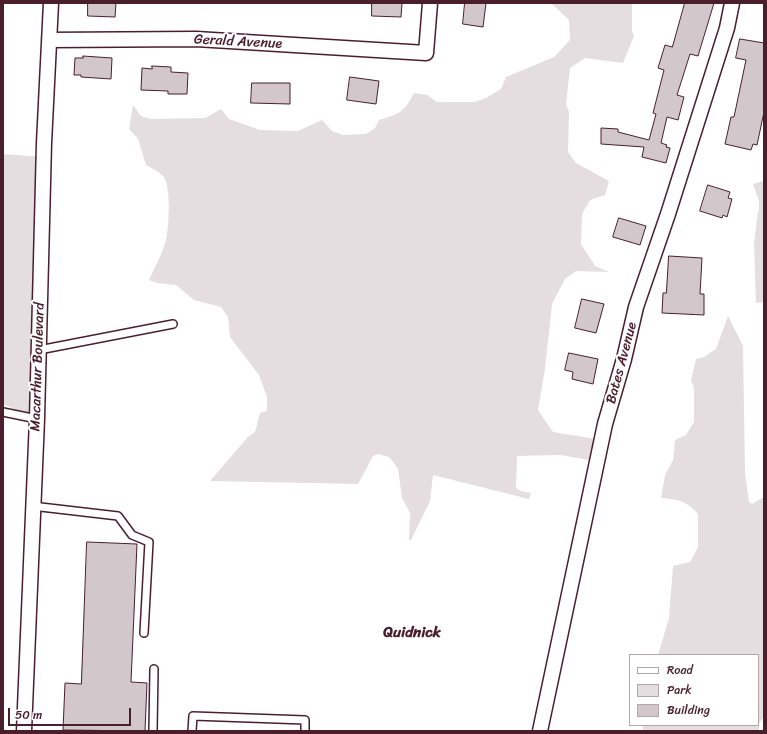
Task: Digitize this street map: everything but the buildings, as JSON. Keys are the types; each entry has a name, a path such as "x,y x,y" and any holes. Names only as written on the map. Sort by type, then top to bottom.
{"street":[{"name":"Macarthur Boulevard","path":"24,731 32,506 37,419 44,143 51,3"},
{"name":"Gerald Avenue","path":"49,40 196,39 426,53 430,3"},
{"name":"Bates Avenue","path":"540,731 605,424 624,359 636,307 727,28 732,3"}],"lane":[{"path":"39,350 173,324"},
{"path":"3,412 37,419"},
{"path":"32,506 118,516 132,535 149,542 144,633"},
{"path":"152,731 154,669"},
{"path":"192,731 193,716 305,720 305,731"}],"green space":[{"path":"551,3 632,3 632,31 634,36 623,63 585,58 570,68 566,104 569,112 568,152 576,163 609,181 605,195 590,200 582,214 581,244 595,266 609,272 576,271 565,279 552,304 545,369 538,410 553,432 602,440 595,461 560,455 517,456 516,488 521,491 531,493 529,499 433,475 430,501 411,540 409,540 410,513 402,498 398,469 389,457 378,454 373,456 358,484 210,481 248,437 255,432 260,413 267,411 267,397 259,375 230,337 228,317 221,307 194,300 176,285 157,283 149,280 166,240 169,217 168,190 164,177 146,165 138,139 129,129 133,105 141,116 150,119 205,118 221,109 229,119 260,130 298,131 322,120 332,131 343,135 366,134 375,128 379,120 392,116 404,109 414,93 427,95 437,102 475,102 486,98 501,89 506,77 554,57 570,40 569,20"},
{"path":"3,154 43,157 36,416 16,411 3,404"},
{"path":"764,181 764,302 756,303 754,243 759,201 753,184"},
{"path":"728,316 743,346 745,473 749,502 752,504 764,497 764,717 759,723 759,654 658,654 669,618 673,566 690,562 698,547 698,514 686,503 661,498 665,475 673,460 675,440 686,435 694,422 694,387 691,381 696,359 704,357 716,349"},
{"path":"643,726 759,726 759,731 643,731"}],"district":[{"name":"Quidnick","path":"412,633"}]}
